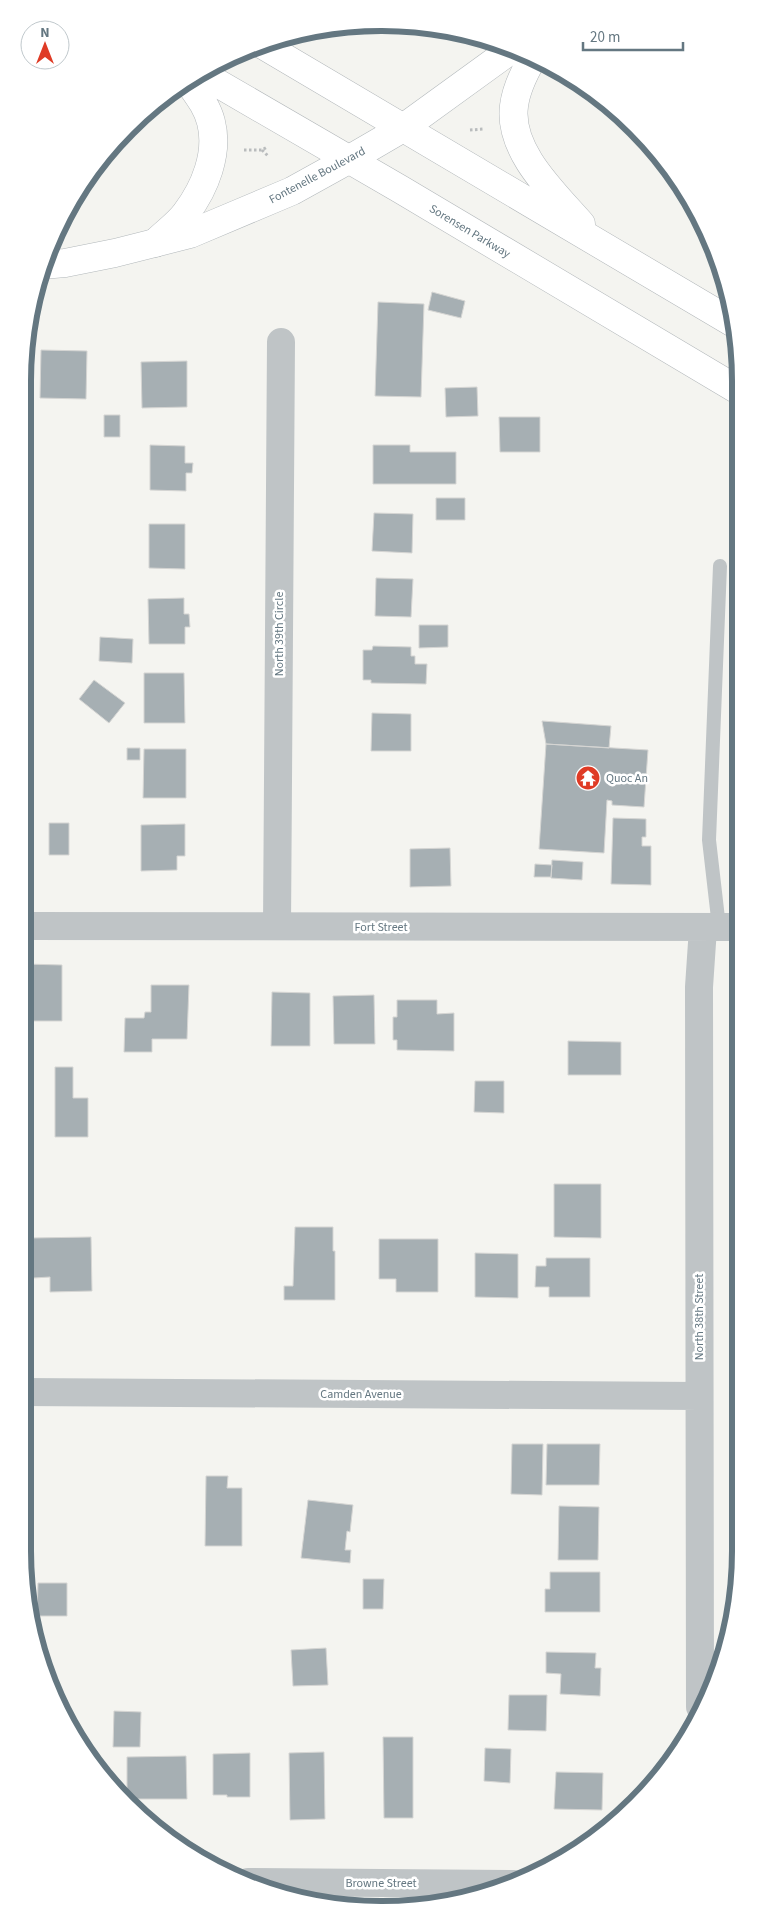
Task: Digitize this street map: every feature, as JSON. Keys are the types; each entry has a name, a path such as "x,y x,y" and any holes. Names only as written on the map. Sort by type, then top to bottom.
{"main road":[{"path":"272,49 726,319"},
{"name":"Fontenelle Boulevard","path":"52,263 115,253 190,234 292,191 403,128 505,54"},
{"path":"529,64 521,78 514,106 514,125 521,147 535,171 596,242"},
{"name":"Sorensen Parkway","path":"207,77 295,127 732,386"},
{"path":"155,243 186,214 199,193 210,169 213,140 211,122 202,100 192,87"}],"street":[{"name":"North 39th Circle","path":"277,926 281,342"},
{"name":"Fort Street","path":"31,926 720,927"},
{"name":"North 38th Street","path":"700,1696 699,988 720,927"},
{"name":"Camden Avenue","path":"31,1392 699,1396"},
{"name":"Browne Street","path":"270,1882 488,1884"}],"lane":[{"path":"720,566 709,840 720,927"}],"path":[{"path":"463,126 470,130 488,128"},
{"path":"262,150 268,156"}],"building":[{"path":"432,292 465,301 461,318 428,310"},
{"path":"378,302 424,304 421,397 375,396"},
{"path":"41,350 87,351 86,399 40,398"},
{"path":"187,361 187,407 142,408 141,362"},
{"path":"477,387 478,416 446,417 445,388"},
{"path":"104,415 120,415 120,437 104,437"},
{"path":"499,417 540,417 540,452 500,452"},
{"path":"150,445 185,446 185,463 193,463 192,473 186,473 186,491 150,490"},
{"path":"373,445 410,445 410,452 456,452 456,484 373,484"},
{"path":"436,498 465,498 465,520 436,520"},
{"path":"374,513 413,514 412,553 372,551"},
{"path":"149,524 185,524 185,569 149,568"},
{"path":"376,578 413,579 411,617 375,616"},
{"path":"184,598 184,614 189,614 190,627 185,627 185,644 149,644 148,599"},
{"path":"419,625 448,625 448,647 419,648"},
{"path":"100,637 133,639 132,663 99,661"},
{"path":"373,646 411,647 411,656 415,656 415,664 427,664 426,684 371,683 371,680 363,680 363,650 372,650"},
{"path":"144,673 184,673 185,723 144,723"},
{"path":"94,680 125,703 109,723 79,699"},
{"path":"372,713 411,714 411,751 371,751"},
{"path":"542,721 611,726 609,748 546,744"},
{"path":"546,744 648,750 644,807 612,805 612,801 607,800 604,853 539,849"},
{"path":"127,748 140,748 140,760 127,760"},
{"path":"144,749 186,749 186,798 143,798"},
{"path":"613,818 646,819 646,837 642,837 642,846 651,846 651,885 611,884"},
{"path":"49,823 69,823 69,855 49,855"},
{"path":"185,824 185,856 177,856 177,870 141,871 141,825"},
{"path":"450,848 451,886 410,887 410,849"},
{"path":"552,860 583,862 582,880 551,878"},
{"path":"535,864 552,865 551,877 534,877"},
{"path":"31,964 62,965 62,1021 31,1021"},
{"path":"151,985 189,985 187,1039 152,1039 152,1052 124,1052 125,1018 144,1018 145,1012 151,1012"},
{"path":"272,992 310,993 310,1046 271,1046"},
{"path":"374,995 375,1044 334,1044 333,996"},
{"path":"397,1000 437,1000 437,1014 454,1013 454,1051 397,1050 397,1040 393,1040 393,1017 397,1017"},
{"path":"568,1041 621,1042 621,1075 568,1075"},
{"path":"55,1067 73,1067 73,1098 88,1098 88,1137 55,1137"},
{"path":"475,1081 504,1081 504,1113 474,1112"},
{"path":"554,1184 601,1184 601,1238 554,1237"},
{"path":"295,1227 333,1227 335,1300 284,1300 284,1286 293,1286"},
{"path":"91,1237 92,1291 50,1292 50,1277 33,1278 32,1238"},
{"path":"379,1239 438,1239 438,1292 396,1292 396,1279 379,1279"},
{"path":"475,1253 518,1254 518,1298 475,1297"},
{"path":"546,1258 590,1258 590,1297 549,1297 549,1287 535,1287 536,1266 546,1266"},
{"path":"512,1444 543,1444 542,1495 511,1494"},
{"path":"547,1444 600,1444 599,1485 546,1485"},
{"path":"206,1476 228,1476 227,1488 242,1488 242,1546 205,1546"},
{"path":"308,1500 353,1505 350,1532 347,1531 345,1550 351,1550 350,1563 301,1558"},
{"path":"559,1506 599,1507 598,1560 558,1560"},
{"path":"550,1572 600,1572 600,1612 545,1612 545,1589 550,1589"},
{"path":"363,1579 384,1579 383,1609 363,1609"},
{"path":"38,1583 67,1583 67,1616 37,1616"},
{"path":"326,1648 328,1685 293,1686 291,1650"},
{"path":"546,1652 596,1653 595,1668 601,1668 600,1696 560,1694 561,1674 546,1673"},
{"path":"509,1695 547,1695 546,1731 508,1730"},
{"path":"114,1711 141,1712 140,1747 113,1747"},
{"path":"383,1737 413,1737 413,1818 384,1818"},
{"path":"485,1748 511,1749 510,1783 484,1781"},
{"path":"324,1752 325,1819 290,1820 289,1753"},
{"path":"250,1753 250,1797 213,1795 213,1754"},
{"path":"186,1756 187,1799 135,1799 127,1791 127,1757"},
{"path":"556,1772 603,1773 602,1810 554,1809"}],"place":[{"name":"Quoc An","path":"588,778"}]}
